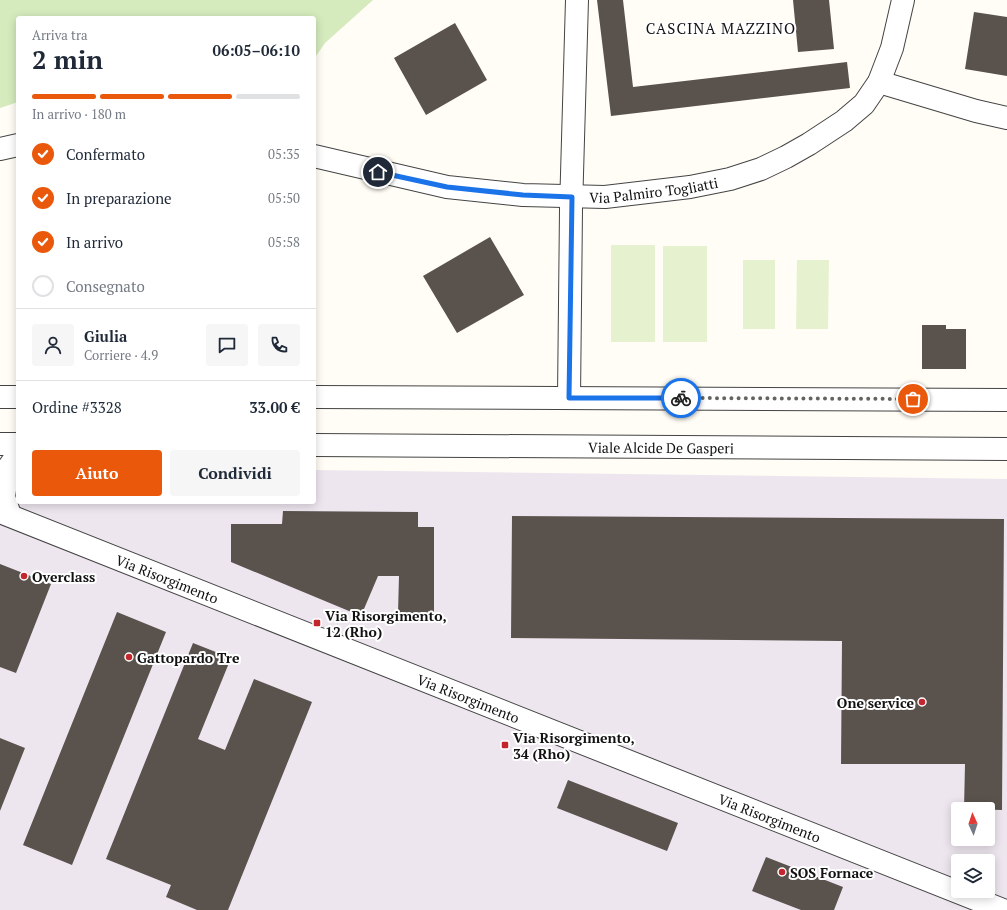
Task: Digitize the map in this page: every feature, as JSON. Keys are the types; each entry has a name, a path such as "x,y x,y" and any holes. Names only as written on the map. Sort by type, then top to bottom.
{"street":[{"path":"569,398 577,0"},
{"name":"Via Palmiro Togliatti","path":"316,156 447,187 523,195 605,197 690,187 730,179 774,164 809,144 844,121 864,104 879,82 892,48 903,0"},
{"path":"879,82 976,111 1007,118"},
{"path":"0,149 16,145"},
{"path":"0,397 16,397"},
{"path":"316,397 1007,400"},
{"path":"0,444 16,444"},
{"name":"Viale Alcide De Gasperi","path":"316,446 1007,450"},
{"path":"5,514 4,497 8,468 16,457"},
{"name":"Via Risorgimento","path":"5,514 1003,910"}],"shaded area":[{"path":"316,470 1007,479 1007,910 0,910 0,479 16,476 16,504 316,504"}],"green space":[{"path":"0,0 373,0 325,43 316,56 316,16 16,16 16,103 0,108"},
{"path":"611,245 655,245 655,342 611,342"},
{"path":"663,246 707,246 707,342 663,342"},
{"path":"743,260 775,260 775,329 743,329"},
{"path":"797,260 829,260 828,329 796,329"}],"building":[{"path":"597,0 623,0 633,87 847,62 850,88 611,116"},
{"path":"793,0 829,0 834,49 798,52"},
{"path":"974,12 1007,17 1007,76 965,69"},
{"path":"455,23 487,80 426,115 394,58"},
{"path":"490,237 524,295 457,333 423,276"},
{"path":"922,325 946,325 946,329 966,329 966,369 922,369"},
{"path":"283,511 418,512 418,527 434,527 434,614 398,613 399,576 378,576 361,616 231,562 231,524 282,524"},
{"name":"One service","path":"512,516 1004,519 1002,810 995,810 995,802 964,802 965,764 841,764 842,641 511,638"},
{"path":"0,564 51,584 16,673 0,667"},
{"path":"117,612 166,632 72,865 23,845"},
{"path":"193,643 231,658 198,739 225,750 254,679 312,702 228,910 197,910 166,897 171,885 106,859"},
{"path":"0,738 25,748 0,811"},
{"path":"568,780 678,823 667,851 557,808"},
{"name":"SOS Fornace","path":"766,857 843,887 834,910 801,910 752,891"}],"way so far":[{"path":"681,398 913,399"}],"place":[{"name":"Overclass","path":"24,576"},
{"name":"Via Risorgimento, 12 (Rho)","path":"317,623"},
{"name":"Gattopardo Tre","path":"129,657"},
{"name":"One service","path":"922,702"},
{"name":"Via Risorgimento, 34 (Rho)","path":"505,745"},
{"name":"SOS Fornace","path":"782,872"}],"district":[{"name":"CASCINA MAZZINO","path":"721,28"}],"route":[{"path":"378,172 447,187 480,192 572,197 569,398 681,398"}]}
